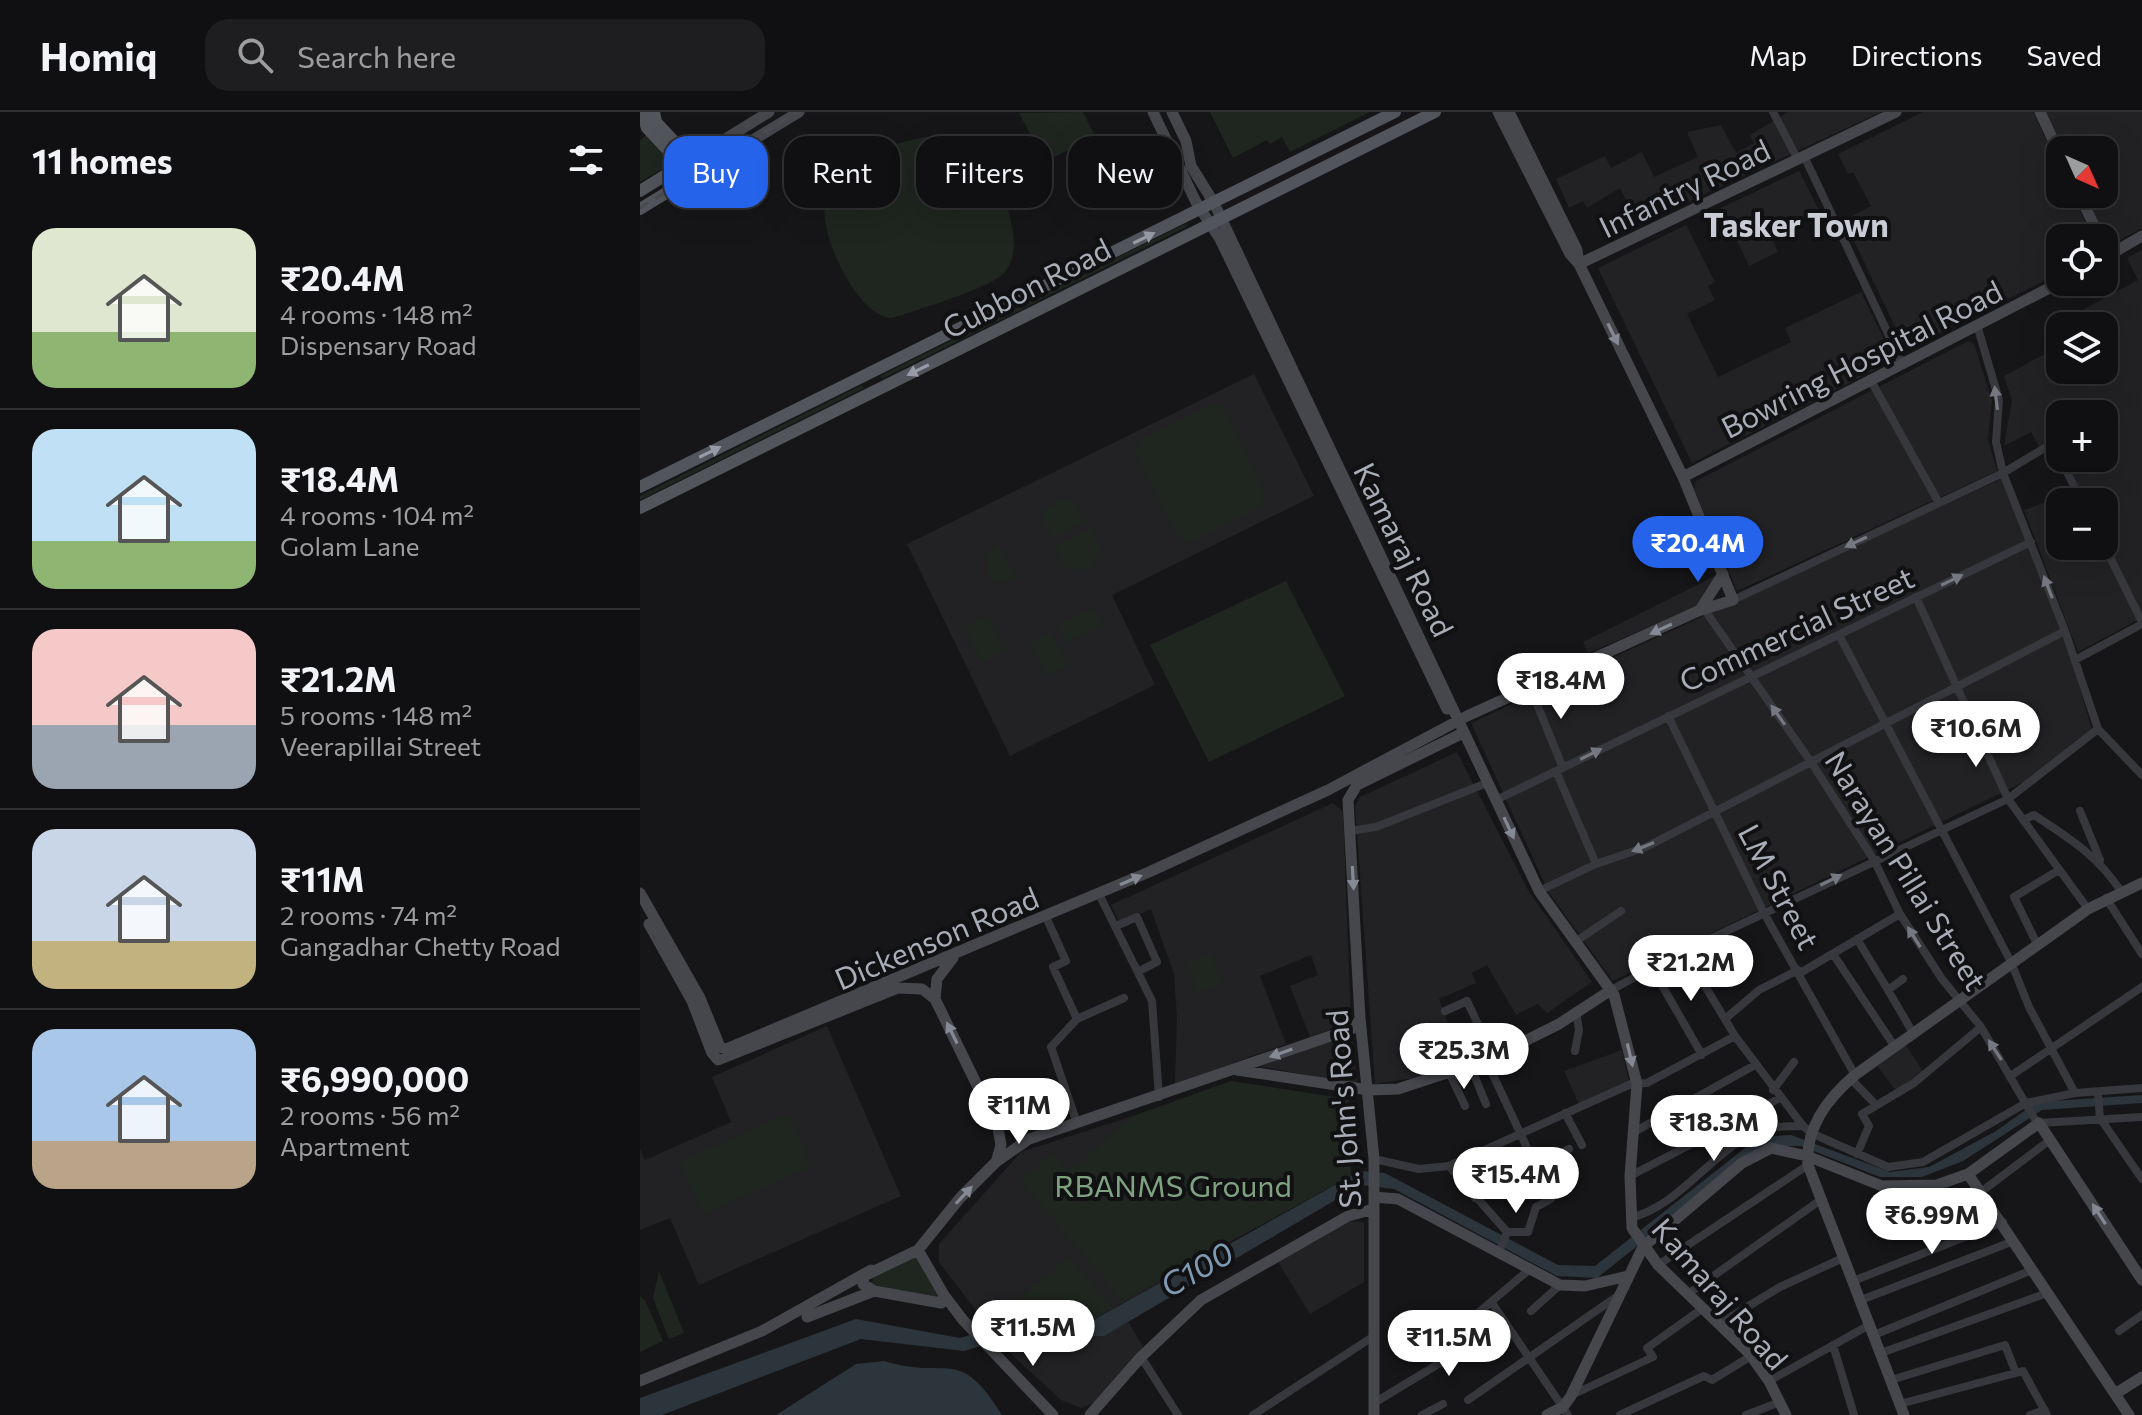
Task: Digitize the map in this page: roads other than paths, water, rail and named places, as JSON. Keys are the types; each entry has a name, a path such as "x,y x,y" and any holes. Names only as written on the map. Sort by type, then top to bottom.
{"main road":[{"path":"642,112 647,128 664,141"},
{"path":"654,112 656,122 668,136"},
{"name":"Cubbon Road","path":"640,487 1395,112"},
{"name":"Cubbon Road","path":"640,508 1435,112"},
{"path":"1355,132 1362,148"},
{"path":"640,191 664,176"},
{"path":"640,209 664,194"},
{"path":"867,375 874,392"},
{"path":"798,409 806,426"}],"street":[{"path":"730,136 769,112"},
{"path":"760,136 799,112"},
{"name":"Kamaraj Road","path":"1153,112 1201,210 1216,222"},
{"name":"Kamaraj Road","path":"1172,112 1186,141 1191,166 1214,203 1216,222 1539,891 1611,990 1623,1024 1637,1084 1630,1218 1643,1247 1751,1356 1769,1381 1786,1415"},
{"path":"1498,112 1570,254 1579,264 1683,477 1733,600"},
{"path":"1509,112 1577,250 1579,264"},
{"path":"1773,112 1801,158 1902,363"},
{"name":"Infantry Road","path":"1579,264 1896,112"},
{"path":"2040,112 2051,136"},
{"path":"2118,247 2142,236"},
{"name":"Bowring Hospital Road","path":"1683,477 2046,290"},
{"path":"1977,325 1999,400 1996,442 2003,473 2065,631 2098,729 2142,775"},
{"path":"1870,379 1939,503"},
{"path":"1328,790 1340,792 1348,800 1357,785 1530,687 1701,610 1733,600 2003,473 2046,447"},
{"name":"Commercial Street","path":"1496,800 2031,542"},
{"path":"2111,560 2140,625 2142,638"},
{"path":"1701,610 1723,574"},
{"path":"1916,597 2008,799 2088,909"},
{"name":"Narayan Pillai Street","path":"1701,610 1811,762 1874,860 1900,914 1981,1027 2012,1075 2026,1104 2142,1280"},
{"path":"2075,660 2140,625"},
{"path":"1539,891 1596,864 1646,847 2065,631"},
{"path":"1839,635 2011,962 2029,1007 2075,1093"},
{"path":"1530,687 1596,864"},
{"name":"LM Street","path":"1668,716 1764,913 1799,972 1853,1077 1876,1105"},
{"name":"Dickenson Road","path":"640,893 696,999 715,1059 1099,894 1328,790 1459,726"},
{"path":"1233,1070 1369,1090 1398,1089 1489,1058 1559,1024 1611,990 1684,951 2008,799 2098,729"},
{"path":"1350,831 1376,827 1487,783"},
{"name":"St. John's Road","path":"1348,800 1360,1018 1369,1090 1373,1164 1374,1409"},
{"path":"2080,811 2100,861 2121,891"},
{"path":"2023,820 2034,815 2100,861"},
{"path":"2037,944 2014,897 2059,870"},
{"path":"1658,1265 1808,1145 1832,1094 1853,1077 2088,909 2142,883"},
{"path":"1099,894 1152,1001 1159,1097"},
{"path":"2106,898 2142,954"},
{"name":"Dickenson Road","path":"640,908 696,999"},
{"path":"1575,942 1621,911"},
{"path":"1725,1019 1759,990 1833,954 1900,914"},
{"path":"1046,917 1066,961 1053,967 1077,1019"},
{"path":"1116,926 1137,917 1157,962 1139,971"},
{"path":"1857,939 1913,1033"},
{"path":"1684,951 1735,1036 1780,1098 1808,1145 1819,1201 1902,1409 2023,1371 2046,1412 2030,1415"},
{"path":"1833,954 1895,1047"},
{"path":"956,955 937,979 935,999 998,1128 1001,1145 996,1162"},
{"path":"1652,968 1702,1055"},
{"path":"1888,990 1903,979"},
{"name":"Dickenson Road","path":"837,1009 910,987 922,989 935,999"},
{"path":"2012,1075 2142,987"},
{"path":"1077,1123 1051,1047 1077,1019 1124,998"},
{"path":"1445,1011 1467,1001 1520,1133 1551,1199 1536,1207 1528,1232 1506,1234"},
{"path":"1575,1051 1579,1030 1576,1011"},
{"path":"640,1381 762,1331 871,1270 918,1250 960,1198 996,1162 1029,1139 1354,1028 1360,1018"},
{"path":"1857,1154 1869,1126 1862,1114 1914,1083 1981,1027"},
{"path":"1462,1044 1483,1035"},
{"path":"1373,1164 1419,1169 1449,1166 1631,1084 1647,1083 1735,1036"},
{"path":"1773,1090 1794,1062"},
{"path":"1470,1065 1486,1104"},
{"path":"1634,1132 1755,1065"},
{"path":"1449,1072 1465,1106"},
{"path":"1565,1411 1643,1247 1742,1163 1771,1148 1808,1145 1857,1154 1888,1167 1923,1162 2026,1104 2075,1093 2098,1094 2142,1088"},
{"path":"2098,1094 2100,1118 2142,1179"},
{"path":"1630,1176 1780,1098"},
{"path":"1565,1113 1582,1145"},
{"path":"1630,1218 1652,1213 1743,1141 1769,1128 1808,1145 1882,1186 1937,1185 1968,1174 2037,1120 2142,1117"},
{"path":"998,1128 1013,1138 1029,1139"},
{"path":"1981,1192 2050,1140"},
{"path":"1475,1198 1569,1149"},
{"path":"1449,1166 1506,1234"},
{"path":"1968,1174 2003,1222 2129,1415"},
{"path":"1094,1413 1141,1357 1201,1300 1374,1199 1398,1199 1560,1285 1585,1286 1628,1276"},
{"path":"1688,1294 1819,1201"},
{"path":"1853,1281 2003,1222"},
{"path":"1501,1247 1506,1234"},
{"path":"1861,1300 2014,1241"},
{"path":"918,1250 942,1300 1051,1414"},
{"path":"1719,1324 1780,1287 1843,1258"},
{"path":"1472,1318 1530,1269"},
{"path":"871,1270 864,1276 863,1284 874,1291 942,1300"},
{"path":"1769,1381 1833,1345 2032,1270"},
{"path":"1531,1311 1560,1285"},
{"path":"640,1388 874,1291"},
{"path":"1881,1353 2047,1293"},
{"path":"1468,1400 1530,1361 1620,1295"},
{"path":"1492,1303 1565,1411"},
{"path":"1571,1396 1653,1357 1647,1348 1703,1308"},
{"path":"2119,1331 2142,1315"},
{"path":"1374,1409 1506,1323"},
{"path":"1253,1415 1374,1336"},
{"path":"1833,1345 1854,1415"},
{"path":"1891,1380 2005,1345 2016,1373"},
{"path":"1620,1415 1704,1376 1712,1380 1751,1356"},
{"path":"1141,1357 1178,1415"},
{"path":"2115,1394 2142,1377"},
{"path":"1746,1415 1780,1402"},
{"path":"1422,1415 1443,1404"},
{"path":"1547,1415 1565,1411"}],"water":[{"name":"C100","path":"2142,1095 2142,1103 2042,1110 1963,1161 1922,1177 1880,1177 1801,1146 1763,1146 1597,1278 1557,1276 1394,1189 1361,1185 1104,1336 1010,1337 964,1351 861,1339 662,1415 640,1415 640,1398 856,1319 960,1338 1008,1324 1090,1322 1360,1171 1385,1173 1558,1265 1595,1266 1759,1137 1791,1135 1890,1172 1929,1167 1996,1131 2037,1102"},
{"path":"884,1361 962,1372 974,1379 1002,1415 776,1415 856,1364"}],"railway":[{"path":"640,208 797,112"}],"district":[{"name":"Tasker Town","path":"1796,224"}],"park label":[{"name":"RBANMS Ground","path":"1173,1184"}]}
